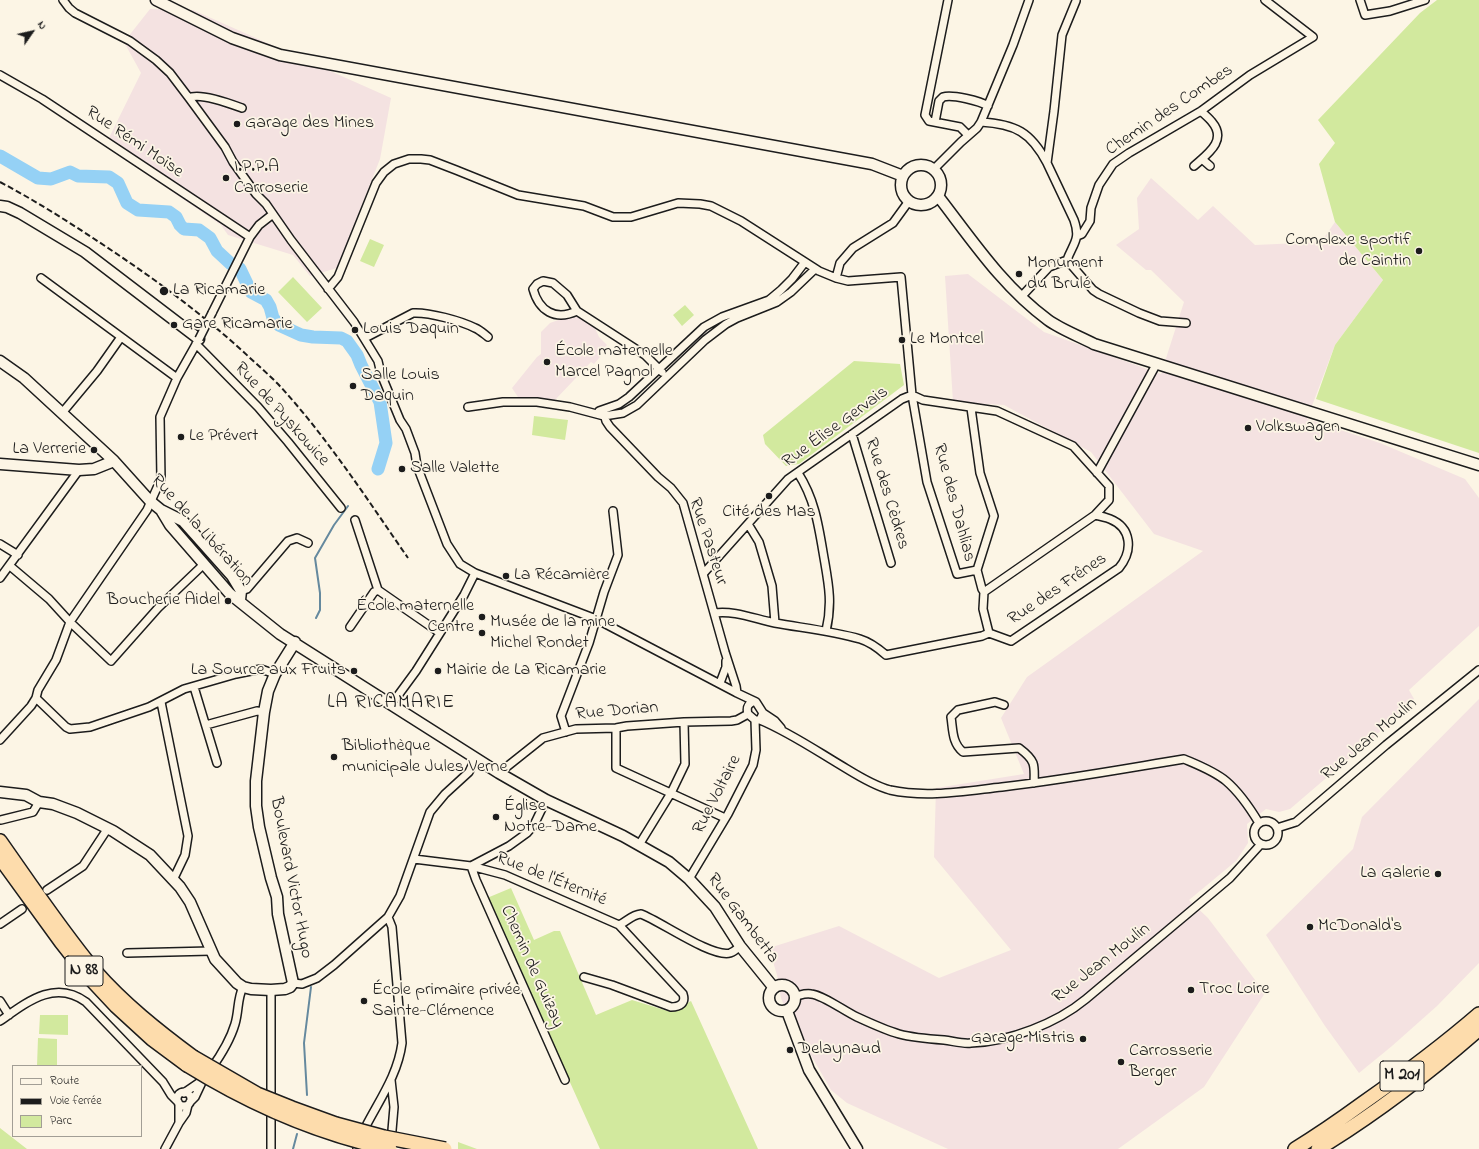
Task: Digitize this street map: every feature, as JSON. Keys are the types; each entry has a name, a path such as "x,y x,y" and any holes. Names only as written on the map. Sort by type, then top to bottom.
{"highway":[{"name":"N 88","path":"0,842 96,971 140,1015 210,1079 254,1103 291,1119 333,1134 391,1149"},
{"name":"N 88","path":"0,858 87,975 116,1006 152,1039 190,1061 257,1094 292,1108 336,1124 384,1138 445,1149"},
{"name":"M 201","path":"1319,1141 1479,1014"},
{"name":"M 201","path":"1295,1149 1319,1141 1387,1103 1479,1029"}],"main road":[{"path":"156,0 232,38 280,55 872,164 903,176"},
{"path":"917,165 926,165 934,169 941,180 942,188 938,196 932,203 923,205 909,201 902,190 901,185 903,176 909,169 917,165"},
{"path":"938,196 993,268 1021,297 1049,321 1094,344 1479,465"},
{"path":"0,206 20,213 85,252 197,342"},
{"name":"Rue de la Libération","path":"0,361 24,378 114,461 150,501 161,510 170,525 230,594 240,595 254,614 276,631 391,705"},
{"path":"0,464 79,470 94,469 114,461"},
{"path":"161,510 184,521 234,578 240,595"},
{"name":"Boulevard Victor Hugo","path":"293,983 278,914 277,897 269,871 256,806 256,781 268,691 275,674 295,642"},
{"name":"Rue Gambetta","path":"391,705 498,773 546,800 639,844 669,862 689,878 715,907 740,946 774,988"},
{"path":"0,792 26,795 40,802 53,804 77,813 108,828 150,855 183,892 195,910 215,959 243,987 271,990 285,989 290,987 293,983"},
{"path":"781,985 786,985 791,988 796,996 795,1002 787,1011 779,1011 774,1008 769,1000 770,994 774,988 781,985"},
{"path":"787,1011 809,1070 857,1149"}],"street":[{"path":"63,0 69,8 75,12 118,34 142,49 170,73 225,147 233,162 365,338 378,361 381,374 400,420 406,429 417,466 447,544 460,564 475,573 596,619 756,702 759,718"},
{"path":"948,0 925,114 928,121 960,127 968,135"},
{"path":"934,169 977,128 981,122 1029,0"},
{"name":"Chemin des Combes","path":"1067,260 1077,236 1082,234 1088,225 1095,195 1099,185 1108,169 1113,164 1201,111 1250,75 1313,37 1265,0"},
{"path":"1360,0 1365,15 1390,11 1424,0"},
{"path":"1047,162 1062,35 1076,1"},
{"name":"Rue Rémi Moïse","path":"0,75 42,99 250,237"},
{"path":"189,98 195,95 210,99 217,99 242,108"},
{"path":"935,122 939,102 943,97 951,96 980,102 988,106"},
{"path":"1194,166 1216,145 1218,140 1216,128 1201,111"},
{"path":"981,122 1011,126 1025,133 1041,152 1047,162 1074,220 1077,228 1077,236"},
{"path":"328,289 338,277 376,183 384,172 394,164 409,159 430,160 518,195 584,206 613,217 632,217 678,203 700,204 711,206 741,220 815,269 836,278 848,281 863,281 901,277 912,395"},
{"path":"1202,159 1210,166"},
{"path":"836,278 840,263 853,248 892,223 909,201"},
{"path":"0,740 31,706 36,698 38,690 56,660 70,622 147,510 161,479 160,417 177,378 197,342 250,237 259,225 273,214"},
{"path":"1021,297 1049,267 1067,260 1093,290 1099,294 1160,321 1186,323"},
{"path":"603,413 630,397 704,327 722,317 768,300 792,279 805,262"},
{"path":"468,407 503,402 537,402 589,413 624,414 637,405 705,340 726,324 777,302 815,269"},
{"path":"41,278 177,378"},
{"path":"577,311 560,315 542,308 536,300 533,289 537,284 543,281 553,283 567,295 577,311 645,355 666,377"},
{"path":"365,338 413,313 429,314 476,328 488,337"},
{"path":"62,413 97,372 121,338"},
{"name":"Rue de Pyskowice","path":"197,342 258,407 341,508"},
{"path":"1097,472 1157,363"},
{"name":"Rue Élise Gervais","path":"703,574 788,479 902,399 912,395 923,400 997,411 1074,446 1109,486 1109,500 1095,515 984,592"},
{"name":"Rue des Dahlias","path":"912,395 927,482 957,574 977,570"},
{"path":"714,613 730,613 861,639 876,646 886,655 982,636 989,632 982,609 984,592 977,570 994,516 980,473 971,408"},
{"name":"Rue Pasteur","path":"603,413 610,427 683,502 737,693"},
{"name":"Rue des Cèdres","path":"852,434 891,562"},
{"path":"0,578 79,470"},
{"path":"798,473 807,487 816,514 830,592 830,615 826,631"},
{"path":"566,732 561,716 589,643 618,555 613,511"},
{"name":"Rue des Frênes","path":"989,632 1011,641 1119,568 1126,560 1128,546 1127,534 1119,524 1109,518 1095,515"},
{"path":"355,520 378,590 440,632"},
{"path":"748,524 759,542 772,586 775,622"},
{"path":"240,595 247,589 281,548 293,539 297,538 308,543"},
{"path":"0,544 18,555"},
{"path":"10,566 49,599 70,622 112,661 158,608 204,564"},
{"path":"391,705 416,671 470,586 475,573"},
{"path":"350,628 374,592 378,590"},
{"name":"Rue Pasteur","path":"720,683 726,667 725,652"},
{"path":"36,698 66,727 70,729 90,727 161,702 184,689 236,674 261,669 275,674"},
{"name":"Rue Jean Moulin","path":"1278,828 1296,822 1386,745 1479,670"},
{"path":"194,687 217,763"},
{"path":"737,693 748,710 759,718 775,721 784,731 859,776 890,790 948,794 1034,783 1184,759 1225,780 1245,802 1259,822"},
{"path":"748,710 750,703 754,701"},
{"path":"161,702 188,836 185,855 173,880"},
{"path":"1004,704 995,702 958,710 952,717 954,739 958,748 964,752 1019,748 1030,757 1035,769 1034,783"},
{"name":"Rue Dorian","path":"498,773 543,738 576,729 616,728 684,722 737,720 748,710"},
{"path":"206,725 257,711 264,712"},
{"name":"Rue Voltaire","path":"689,878 753,766 759,718"},
{"path":"639,844 671,793 685,764 684,722"},
{"path":"616,728 616,768 724,818"},
{"path":"293,983 302,984 317,978 334,965 388,917 400,896 430,812 445,794 469,772 475,759"},
{"path":"471,866 508,846 526,833 534,825 546,800"},
{"path":"1,820 33,812 40,802"},
{"path":"1272,821 1278,828 1278,836 1273,843 1262,844 1256,840 1254,834 1255,828 1259,822 1272,821"},
{"path":"47,890 83,866 108,828"},
{"name":"Rue Jean Moulin","path":"796,996 811,994 820,997 857,1017 898,1034 918,1038 970,1044 994,1041 1038,1028 1075,1008 1086,999 1230,878 1262,844"},
{"name":"Rue de l'Éternité","path":"414,859 471,866 505,875 619,925 683,994 684,1000 679,1006 671,1007 612,985 584,977"},
{"name":"Chemin de Guizay","path":"471,866 565,1080"},
{"path":"0,924 22,909"},
{"name":"Rue de l'Éternité","path":"619,925 626,922 634,915 641,914 716,952 729,953 740,946"},
{"path":"357,1149 366,1127 391,1080 400,1058 402,1043 392,927 388,917"},
{"path":"127,953 211,951"},
{"path":"0,1021 45,994 61,992 78,996 86,1002 163,1082 178,1103 184,1106 195,1097 203,1080 224,1050 231,1036 236,1022 239,995 243,987"},
{"path":"271,990 271,1149"},
{"path":"0,1001 9,1015"},
{"path":"179,1124 178,1095 203,1080"},
{"path":"391,1080 394,1107 391,1149"},
{"path":"163,1082 190,1096 186,1113 165,1149"}],"shaded area":[{"path":"150,9 193,10 391,98 380,159 337,268 310,276 293,255 228,235 221,225 105,146 141,73 124,42"},
{"path":"1151,178 1198,220 1213,206 1255,245 1321,242 1335,222 1383,280 1335,345 1307,419 1380,443 1465,479 1479,498 1479,626 1409,690 1414,699 1373,738 1290,809 1279,812 1266,809 1247,824 1248,843 1236,861 1189,900 1208,918 1265,993 1204,1087 1118,1149 948,1149 847,1103 831,1090 787,1013 781,998 777,975 769,948 839,926 939,978 1011,950 934,857 936,788 1024,774 1001,718 1027,677 1203,551 1154,534 1091,452 1004,405 953,402 945,276 968,274 1044,332 1161,374 1184,302 1151,270 1146,270 1116,245 1139,229 1137,198"},
{"path":"579,317 595,328 599,337 607,345 598,355 600,357 594,364 591,362 555,400 518,397 512,388 541,354 541,332 550,323 564,318"},
{"path":"1479,699 1479,963 1437,1006 1359,1073 1325,1026 1266,935 1353,849 1362,817"}],"green space":[{"name":"Complexe sportif de Caintin","path":"1437,0 1479,0 1479,453 1316,399 1335,345 1383,280 1335,222 1319,164 1335,143 1318,120 1420,13"},
{"path":"370,239 384,245 374,267 360,261"},
{"path":"293,277 322,308 307,322 278,292"},
{"path":"685,305 694,315 682,326 673,315"},
{"path":"854,361 900,364 904,385 799,464 786,466 765,444 763,435"},
{"path":"534,416 568,420 565,440 532,435"},
{"path":"511,888 534,940 554,931 560,931 596,1015 632,1000 671,1012 691,1001 758,1149 600,1149 487,898"},
{"path":"40,1015 68,1015 68,1035 39,1034"},
{"path":"38,1038 57,1039 57,1065 37,1065"},
{"path":"0,1128 27,1149 0,1149"},
{"path":"458,1142 477,1149 458,1149"}],"waterway":[{"path":"0,156 38,178 51,179 70,172 78,176 109,177 118,183 127,203 138,210 169,212 176,217 184,229 199,230 210,238 217,251 231,264"},
{"path":"240,269 251,292 266,300 273,318 279,325 301,335 341,338 347,341 357,355 380,402 386,443 378,469"},
{"path":"316,618 320,610 320,593 315,558 334,525 348,506"},
{"path":"307,1095 304,1043 311,987"},
{"path":"293,1149 297,1134"}],"railway":[{"path":"0,182 70,223 147,275 182,300 264,370 296,404 330,447 408,558"}],"place":[{"name":"Garage des Mines","path":"237,124"},
{"name":"I.P.P.A Carroserie","path":"226,178"},
{"name":"Complexe sportif de Caintin","path":"1419,251"},
{"name":"Monument du Brulé","path":"1019,274"},
{"name":"La Ricamarie","path":"164,291"},
{"name":"Gare Ricamarie","path":"174,325"},
{"name":"Louis Daquin","path":"355,330"},
{"name":"Le Montcel","path":"902,340"},
{"name":"École maternelle Marcel Pagnol","path":"547,362"},
{"name":"Salle Louis Daquin","path":"353,386"},
{"name":"Volkswagen","path":"1248,428"},
{"name":"Le Prévert","path":"181,437"},
{"name":"La Verrerie","path":"94,450"},
{"name":"Salle Valette","path":"402,469"},
{"name":"Cité des Mas","path":"769,496"},
{"name":"La Récamière","path":"506,576"},
{"name":"Boucherie Aidel","path":"228,601"},
{"name":"École maternelle Centre","path":"482,617"},
{"name":"Musée de la mine Michel Rondet","path":"482,633"},
{"name":"La Source aux Fruits","path":"354,671"},
{"name":"Mairie de La Ricamarie","path":"438,671"},
{"name":"Bibliothèque municipale Jules Verne","path":"334,757"},
{"name":"Église Notre-Dame","path":"496,817"},
{"name":"La Galerie","path":"1438,874"},
{"name":"McDonald's","path":"1310,927"},
{"name":"Troc Loire","path":"1191,990"},
{"name":"École primaire privée Sainte-Clémence","path":"364,1001"},
{"name":"Garage Mistris","path":"1083,1039"},
{"name":"Delaynaud","path":"790,1050"},
{"name":"Carrosserie Berger","path":"1121,1062"}],"district":[{"name":"LA RICAMARIE","path":"391,704"}]}
